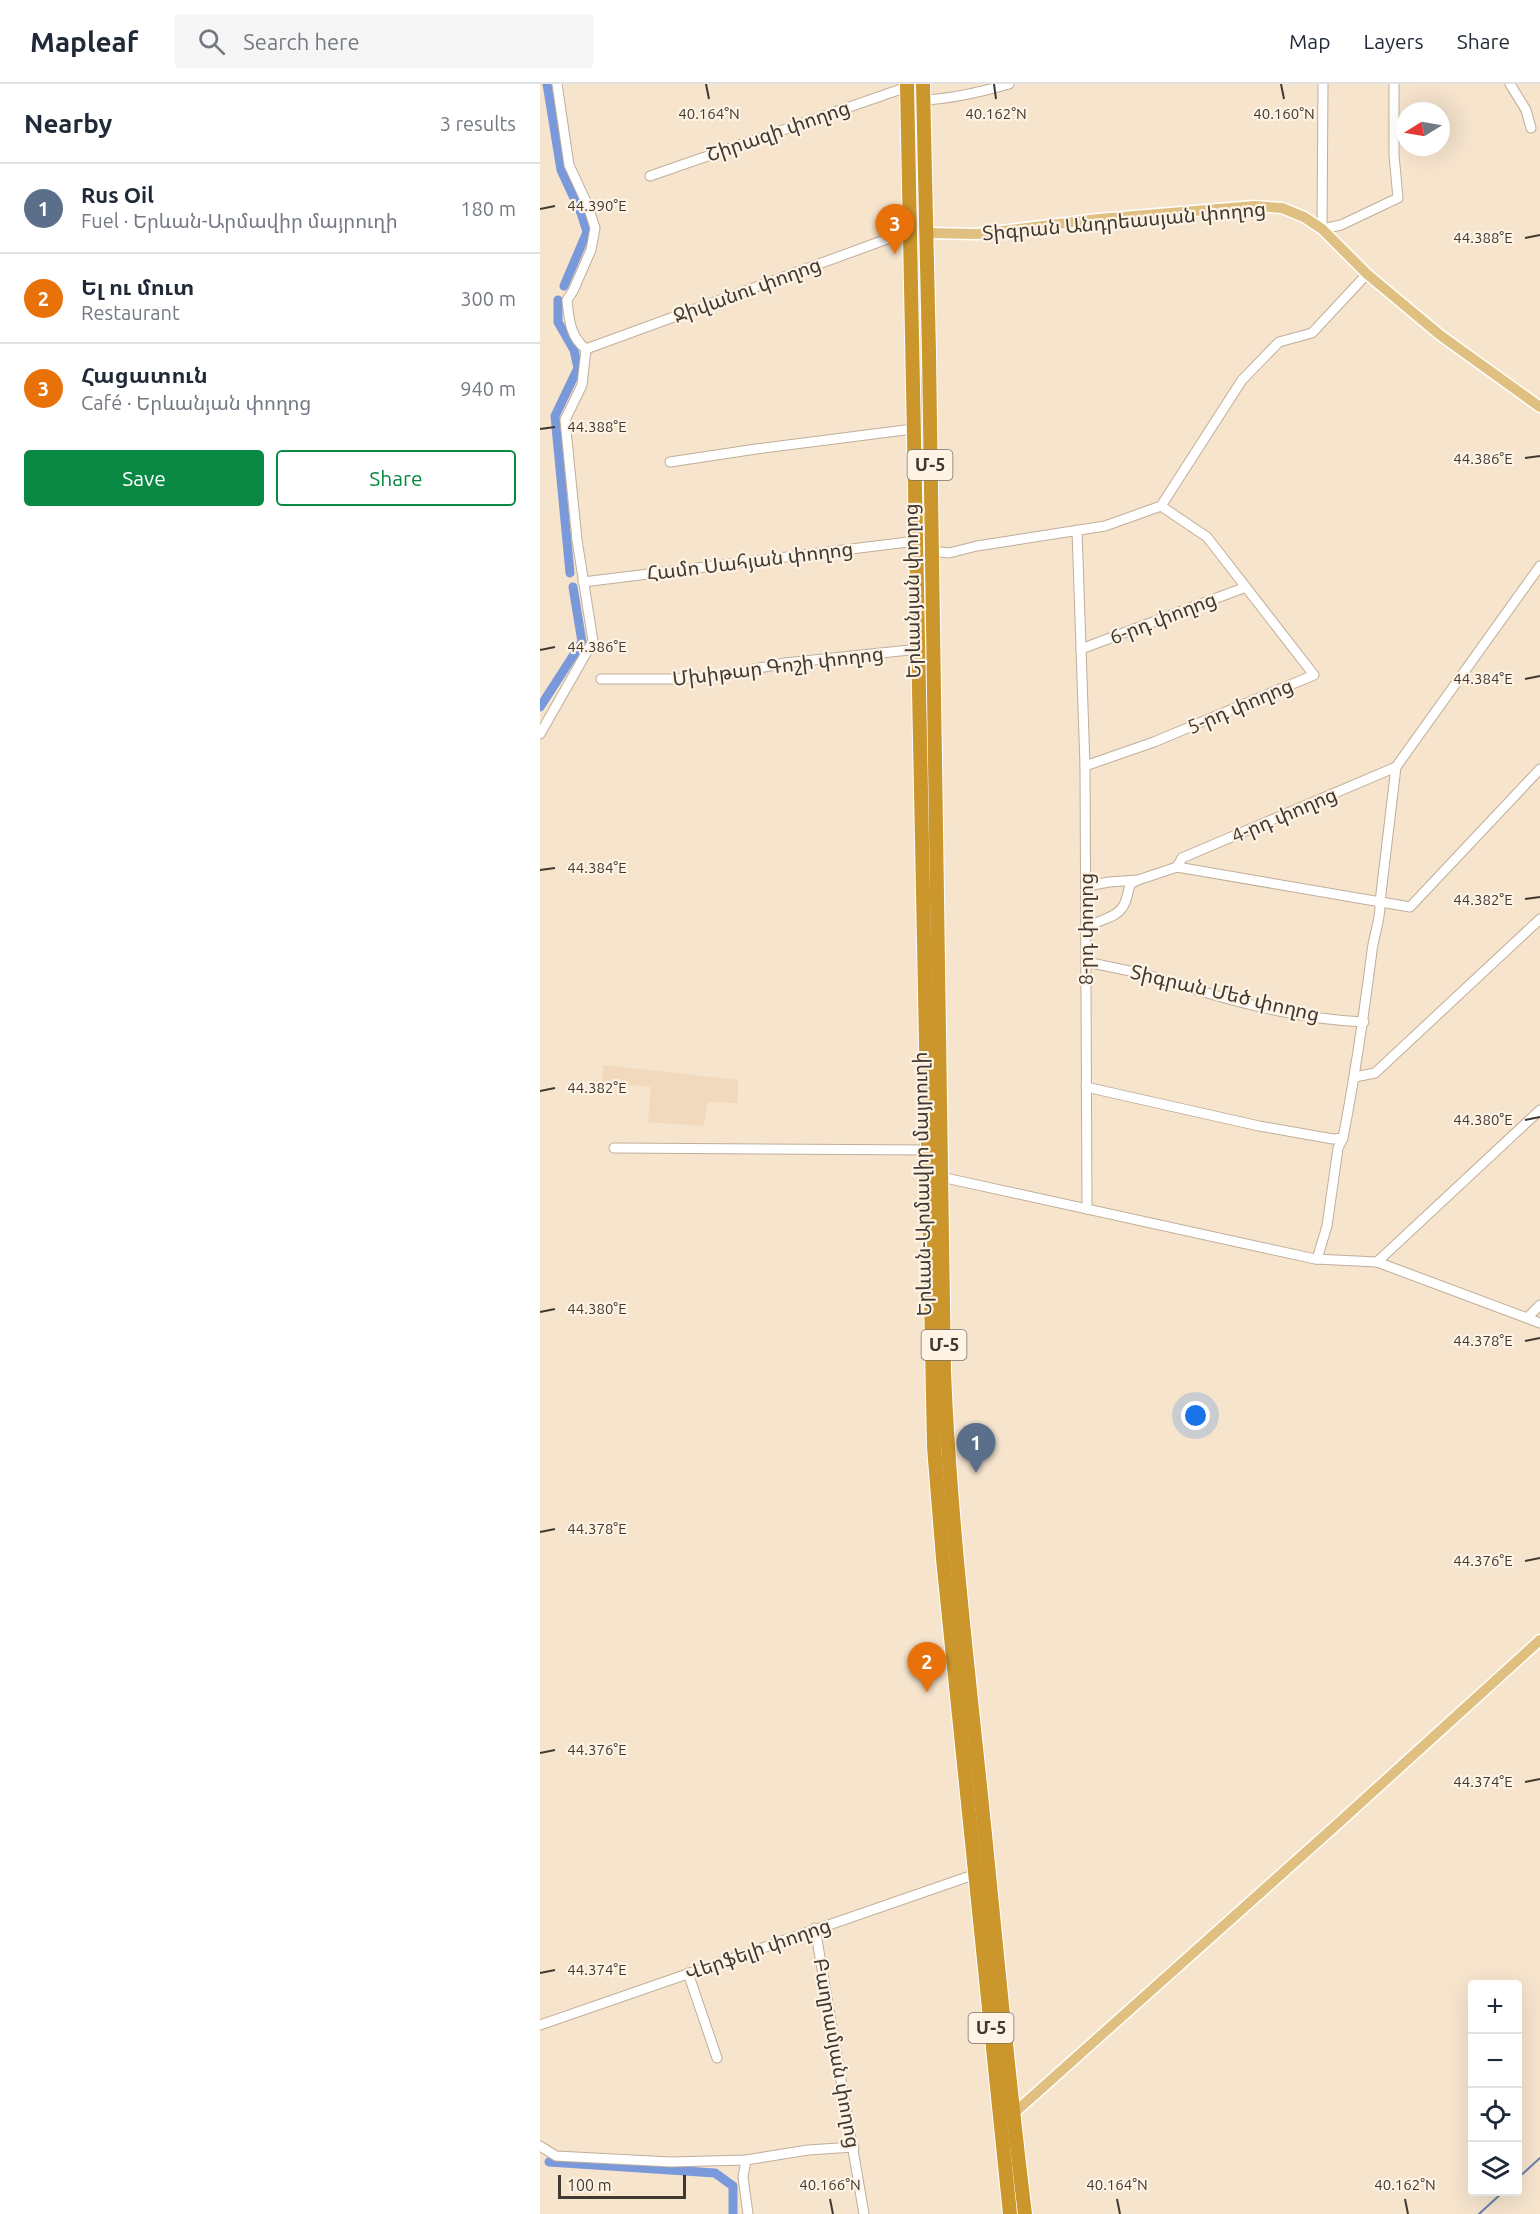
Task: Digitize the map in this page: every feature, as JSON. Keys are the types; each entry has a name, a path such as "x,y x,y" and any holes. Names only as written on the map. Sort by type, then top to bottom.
{"highway":[{"name":"Երևանյան փողոց","path":"923,84 931,551 929,844"},
{"name":"Երևանյան փողոց","path":"907,85 919,649 929,844"},
{"path":"911,339 920,346 929,339"},
{"name":"Երևան-Արմավիր մայրուղի","path":"929,844 928,1150 934,1447 943,1559 976,1809"},
{"name":"Երևան-Արմավիր մայրուղի","path":"929,844 941,1177 947,1447 979,1843"},
{"name":"Մ-5","path":"979,1843 1025,2214"},
{"name":"Մ-5","path":"979,1843 976,1874 1010,2214"}],"main road":[{"name":"Տիգրան Անդրեասյան փողոց","path":"927,233 977,234 1098,219 1254,206 1282,208 1304,217 1323,229 1367,274 1440,335 1540,407"},
{"path":"1013,2114 1540,1640"}],"street":[{"path":"540,734 593,641 583,582 565,420 582,385 586,349 577,342 572,330 567,300 591,250 595,228 588,206 569,165 557,84"},
{"path":"923,100 976,93 1009,84"},
{"path":"1323,84 1323,229 1341,225 1398,198 1394,155 1394,84"},
{"path":"1510,84 1526,110 1531,128"},
{"name":"Շիրազի փողոց","path":"650,176 907,85"},
{"name":"Ջիվանու փողոց","path":"586,349 890,238 910,238"},
{"path":"931,551 949,552 1105,526 1161,506 1242,380 1278,342 1312,333 1367,274"},
{"path":"670,462 913,429"},
{"name":"5-րդ փողոց","path":"1085,766 1154,742 1314,675 1207,537 1161,506"},
{"name":"8-րդ փողոց","path":"1077,530 1087,886 1087,1209"},
{"name":"Համո Սահյան փողոց","path":"583,582 916,541"},
{"path":"1316,1259 1328,1226 1338,1148 1343,1138 1364,1022 1372,949 1380,915 1396,767 1540,566"},
{"name":"6-րդ փողոց","path":"1081,649 1246,587"},
{"name":"Մխիթար Գոշի փողոց","path":"601,679 675,679 724,675 785,663 919,649"},
{"name":"4-րդ փողոց","path":"1177,867 1182,858 1396,767"},
{"path":"1086,932 1089,926 1096,921 1117,913 1124,906 1130,884 1177,867 1410,907 1540,769"},
{"path":"1087,886 1138,880"},
{"path":"1355,1077 1375,1073 1540,919"},
{"name":"Տիգրան Մեծ փողոց","path":"1086,962 1274,1009 1364,1022"},
{"path":"1086,1087 1259,1126 1333,1139 1343,1138"},
{"path":"1377,1262 1540,1110"},
{"path":"614,1148 928,1150"},
{"path":"941,1177 1316,1259 1377,1262 1540,1323"},
{"path":"1527,1318 1540,1305"},
{"name":"Վերֆելի փողոց","path":"540,2025 976,1874"},
{"name":"Բաղրամյան փողոց","path":"815,1928 864,2214"},
{"path":"688,1973 717,2058"},
{"path":"540,2146 556,2157 671,2162 746,2160 854,2146"},
{"path":"746,2160 743,2177 748,2214"}],"shaded area":[{"path":"603,1065 738,1080 738,1103 707,1102 704,1126 648,1122 651,1087 602,1082"}],"green space":[{"path":"923,376 939,1352 976,1797 971,1797 941,1489 919,377"}],"waterway":[{"path":"547,84 561,170 581,213 587,232 564,286"},
{"path":"558,300 558,322 574,350 578,368 555,416 570,573"},
{"path":"540,707 582,642 573,587"},
{"path":"1522,2174 1540,2158"},
{"path":"549,2162 715,2173 733,2186 733,2214"},
{"path":"1479,2214 1499,2196"}],"place":[{"name":"Հացատուն","path":"895,254"},
{"name":"Rus Oil","path":"976,1473"},
{"name":"Ել ու մուտ","path":"927,1692"}]}
